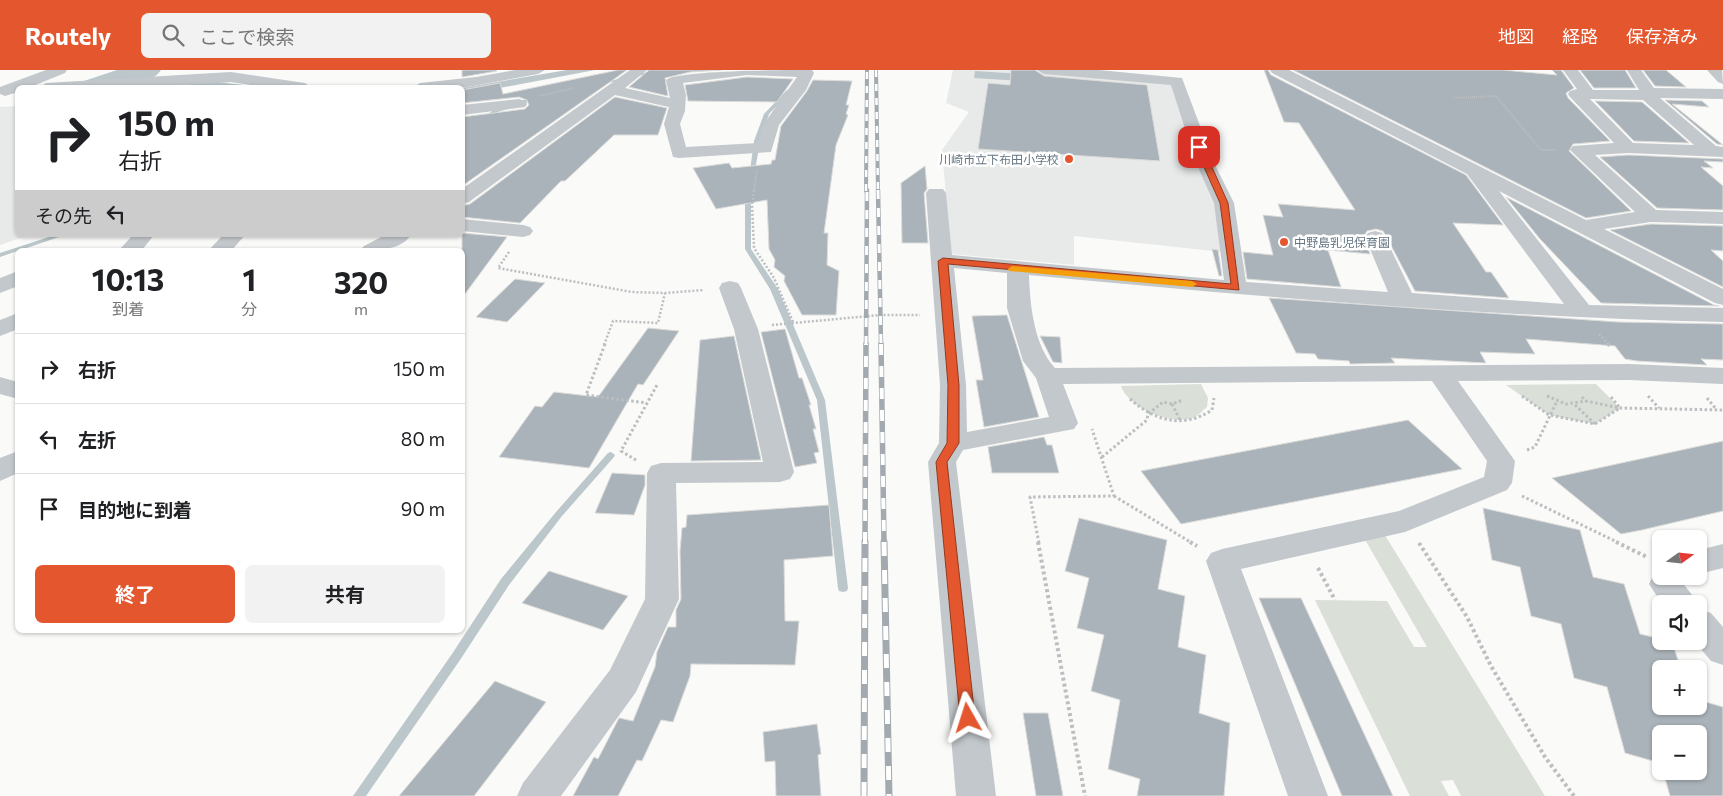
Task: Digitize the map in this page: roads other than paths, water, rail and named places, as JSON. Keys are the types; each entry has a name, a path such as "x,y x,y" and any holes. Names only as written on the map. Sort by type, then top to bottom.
{"street":[{"path":"22,85 60,70"},
{"path":"82,85 133,70"},
{"path":"235,85 269,70"},
{"path":"448,85 476,82 538,70"},
{"path":"1044,70 1159,75 1177,81 1205,163 1224,203 1236,288"},
{"path":"1277,70 1723,298"},
{"path":"1570,70 1588,94"},
{"path":"1634,70 1648,94 1712,152 1723,169"},
{"path":"1714,70 1723,79"},
{"path":"748,71 807,73 798,90 771,125 765,148 679,153 672,124 677,104 678,95 674,80 748,71"},
{"path":"82,85 249,78 288,85"},
{"path":"465,196 626,80 677,104"},
{"path":"1628,148 1576,94 1723,94"},
{"path":"465,110 518,104"},
{"path":"1651,216 1579,150 1628,148 1712,152"},
{"path":"1470,168 1582,312"},
{"path":"936,193 953,385 953,443 942,462 976,796"},
{"path":"1585,226 1651,216 1723,218"},
{"path":"465,225 523,230"},
{"path":"132,248 142,237"},
{"path":"222,248 233,237"},
{"path":"375,248 397,237"},
{"path":"1375,237 1404,299"},
{"path":"943,261 1018,270 1236,288 1582,312 1723,315"},
{"path":"953,443 1064,424 1048,376 1035,361 1019,308 1018,270"},
{"path":"0,286 15,279"},
{"path":"537,796 624,681 662,599 661,473 780,472 746,329 730,288"},
{"path":"0,329 15,322"},
{"path":"1048,376 1630,372 1723,376"},
{"path":"1308,796 1222,561 1405,521 1499,472 1439,373"},
{"path":"0,471 15,462"},
{"path":"1708,560 1723,556"},
{"path":"1666,585 1674,595"},
{"path":"1707,632 1723,651"}],"waterway":[{"path":"104,85 146,70"},
{"path":"599,84 662,70"},
{"path":"751,177 757,141 767,114 789,91"},
{"path":"483,119 496,111 538,97"},
{"path":"748,192 748,249 774,289 821,400 843,588"},
{"path":"22,248 56,237"},
{"path":"0,255 15,250"},
{"path":"359,796 456,657 505,582 559,514 611,455"}],"railway":[{"path":"866,191 867,70"},
{"path":"876,70 878,191"},
{"path":"866,345 867,190"},
{"path":"878,190 881,345"},
{"path":"865,543 866,344"},
{"path":"881,344 884,543"},
{"path":"864,796 865,542"},
{"path":"884,542 889,796"}],"place":[{"name":"川崎市立下布田小学校","path":"1069,159"},
{"name":"中野島乳児保育園","path":"1284,242"}]}
